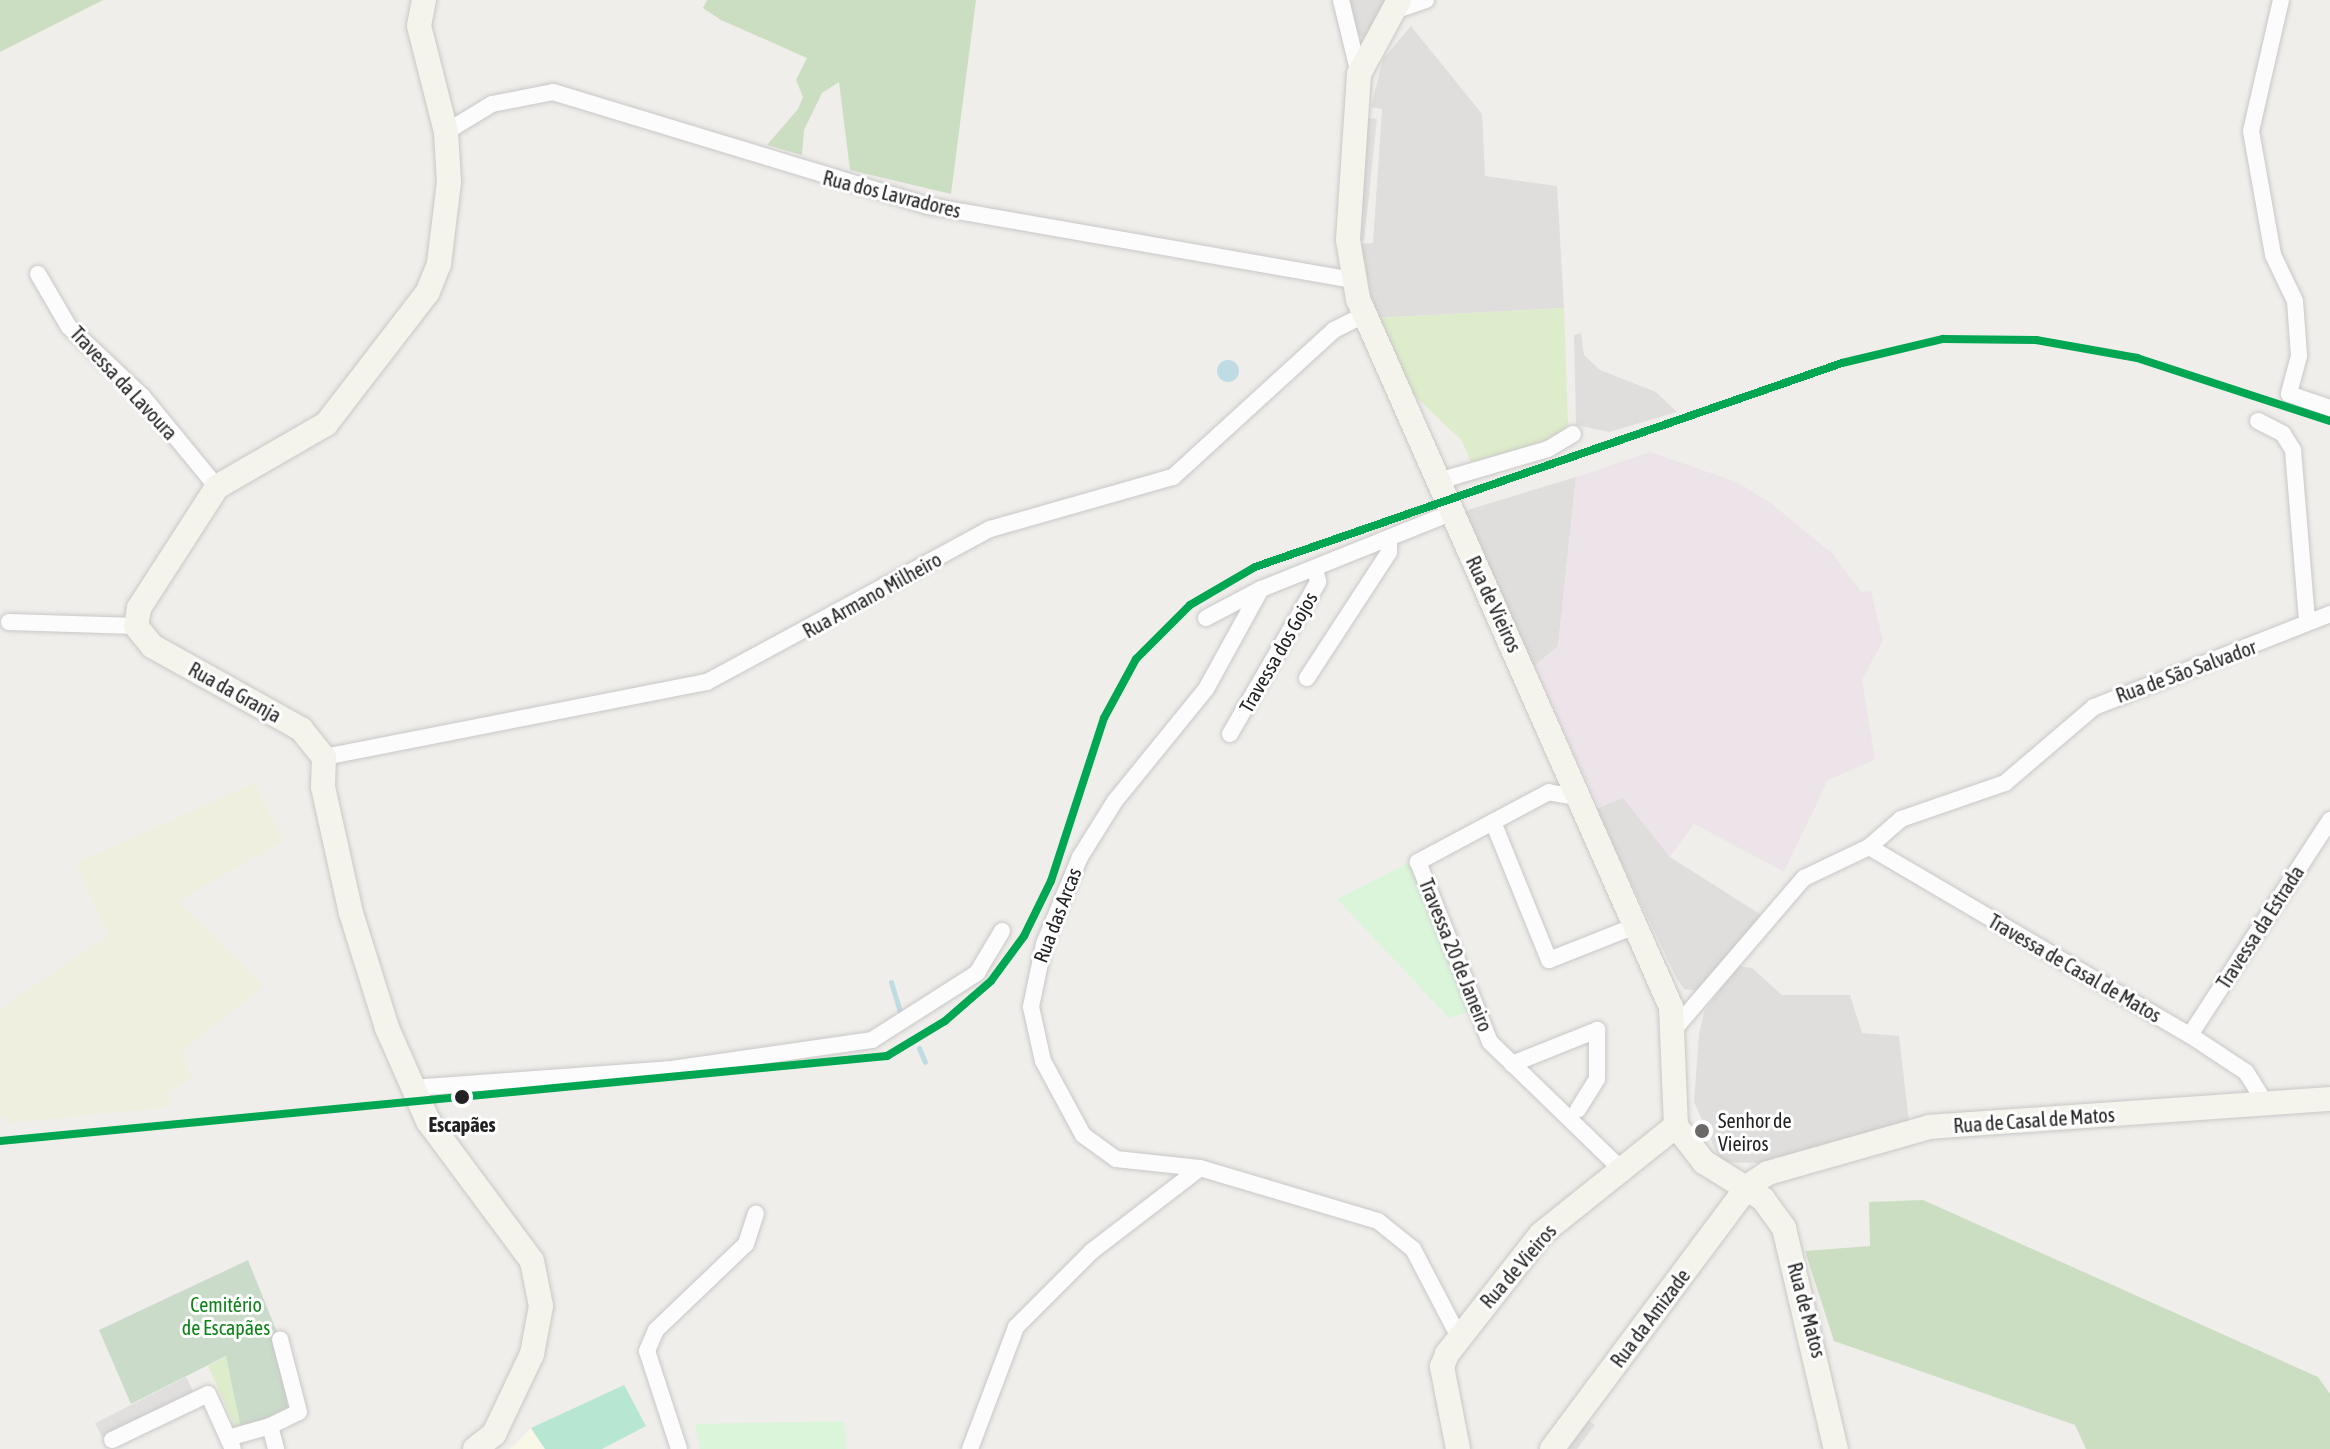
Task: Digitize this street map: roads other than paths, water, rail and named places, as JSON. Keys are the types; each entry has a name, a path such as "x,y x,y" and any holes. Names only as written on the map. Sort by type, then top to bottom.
{"street":[{"path":"9,622 136,626 139,608 217,487 326,424 410,321 442,250 446,132 426,72 419,26 424,0"},
{"path":"1341,0 1359,74"},
{"path":"1359,74 1396,5 1426,0"},
{"path":"2281,0 2251,131 2273,255 2295,301 2299,356 2289,394 2330,408"},
{"name":"Rua de Vieiros","path":"1359,74 1348,240 1353,280 1363,315 1442,480 1453,512 1677,1026"},
{"name":"Rua dos Lavradores","path":"446,132 492,104 553,92 929,206 1353,280"},
{"name":"Travessa da Lavoura","path":"38,274 69,327 143,397 217,487"},
{"name":"Rua Armano Milheiro","path":"324,757 707,682 990,529 1173,477 1334,330 1363,315"},
{"path":"2258,421 2283,434 2293,450 2307,619"},
{"path":"1442,480 1548,449 1573,434"},
{"path":"1206,618 1261,589 1453,512"},
{"path":"1307,678 1389,552 1389,538"},
{"name":"Travessa dos Gojos","path":"1230,734 1318,582 1315,568"},
{"name":"Rua das Arcas","path":"1261,589 1206,689 1115,801 1080,857 1032,983 1043,1061 1083,1135 1116,1159 1200,1168 1378,1221 1413,1249 1459,1337"},
{"name":"Rua de São Salvador","path":"1677,1026 1804,878 1869,847 1901,819 2005,783 2094,707 2307,619 2330,614"},
{"name":"Rua da Granja","path":"136,626 152,646 301,729 324,757"},
{"path":"324,757 323,787 351,913 413,1088 428,1121 525,1247 541,1291 520,1387 494,1434 475,1449"},
{"name":"Travessa 20 de Janeiro","path":"1576,797 1549,792 1418,862 1490,1042 1621,1169"},
{"name":"Travessa da Estrada","path":"2190,1035 2330,820"},
{"path":"1493,822 1549,960 1635,926"},
{"name":"Travessa de Casal de Matos","path":"1869,847 2190,1035 2246,1072 2266,1104"},
{"path":"413,1088 671,1069 872,1040 977,973 1002,931"},
{"path":"1677,1026 1670,1073 1676,1126 1704,1162 1748,1186"},
{"path":"1512,1064 1597,1030 1597,1079 1578,1109"},
{"name":"Rua de Casal de Matos","path":"1748,1186 1796,1162 1929,1127 2330,1099"},
{"name":"Rua de Vieiros","path":"1458,1449 1442,1367 1459,1337 1541,1234 1676,1126"},
{"path":"970,1449 1016,1327 1092,1251 1200,1168"},
{"name":"Rua da Amizade","path":"1552,1449 1748,1186"},
{"name":"Rua de Matos","path":"1748,1186 1776,1213 1790,1245 1836,1449"},
{"path":"679,1449 647,1351 656,1330 746,1244 756,1214"},
{"path":"112,1440 208,1394 231,1444 299,1412 280,1339"},
{"path":"270,1426 276,1449"}],"water":[{"path":"1228,360 1236,363 1239,371 1236,379 1228,382 1220,379 1217,371 1220,363"}],"waterway":[{"path":"891,982 900,1011"},
{"path":"919,1048 925,1062"}],"place":[{"name":"Escapães","path":"462,1097"},
{"name":"Senhor de Vieiros","path":"1702,1131"}],"park label":[{"name":"Cemitério de Escapães","path":"226,1316"}]}
